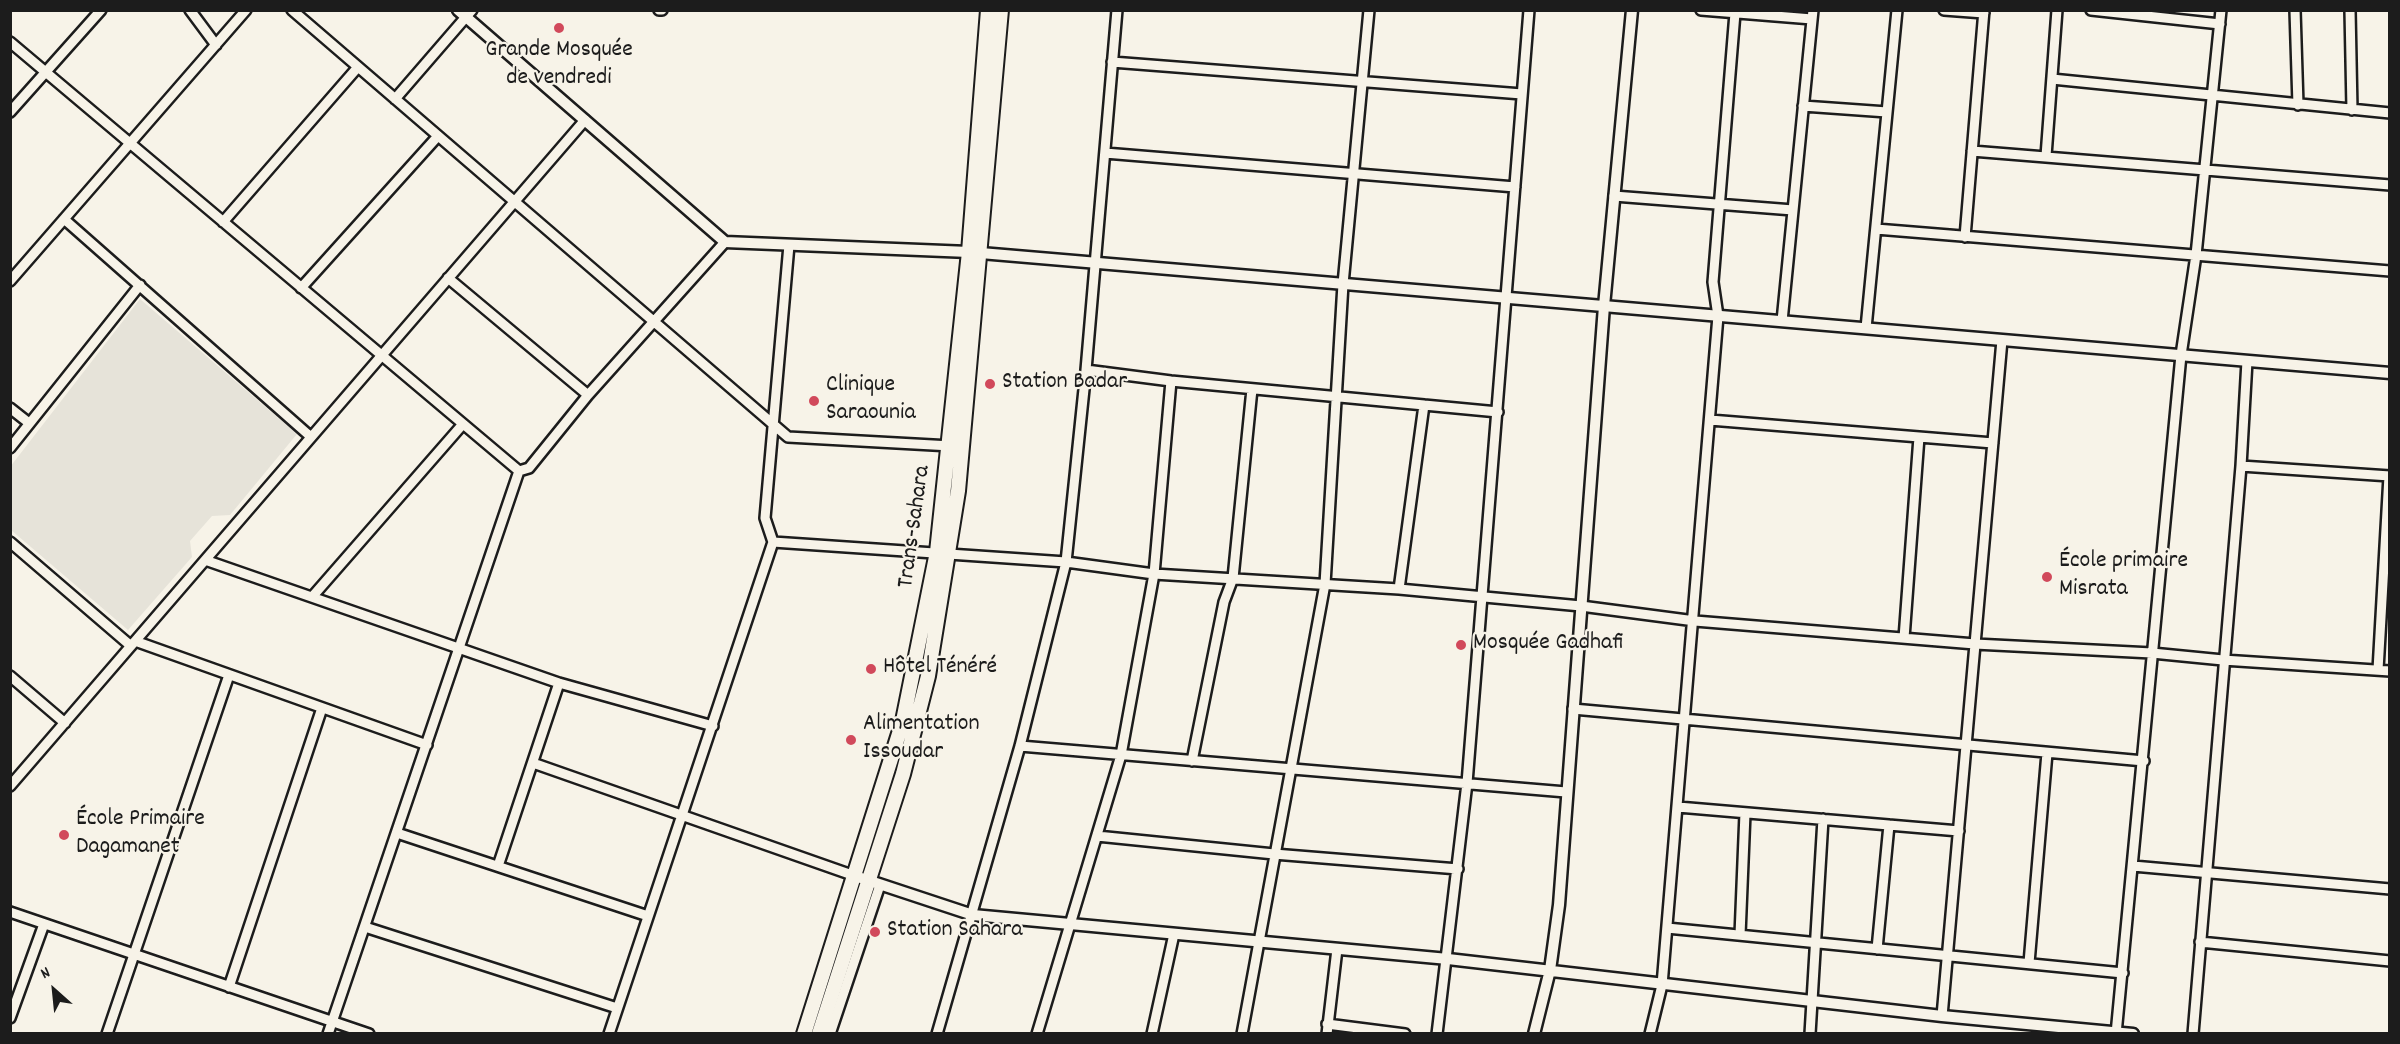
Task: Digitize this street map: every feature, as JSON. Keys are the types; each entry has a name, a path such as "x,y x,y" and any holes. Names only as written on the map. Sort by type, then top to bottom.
{"main road":[{"name":"Trans-Sahara","path":"974,252 988,10"},
{"name":"Trans-Sahara","path":"819,1034 868,881 903,721 958,491 958,419 1001,10"},
{"name":"Trans-Sahara","path":"943,553 951,446 958,419"},
{"name":"Trans-Sahara","path":"804,1034 868,881"}],"street":[{"path":"10,112 101,10"},
{"path":"190,10 216,45"},
{"path":"11,280 246,10"},
{"path":"292,10 788,437 951,446"},
{"path":"937,1034 1020,746 1066,562 1086,370 1117,10"},
{"path":"1242,1034 1261,941 1274,854 1325,584 1343,284 1369,10"},
{"path":"1437,1034 1448,959 1467,783 1529,10"},
{"path":"1534,1034 1550,970 1559,905 1604,306 1632,10"},
{"path":"1701,10 1812,15 1782,321"},
{"path":"1866,328 1897,10"},
{"path":"1944,10 1984,12 1965,237"},
{"path":"2046,156 2057,10"},
{"path":"2091,10 2220,24"},
{"path":"2116,1033 2144,761 2152,653 2181,355 2196,255 2222,10"},
{"path":"2295,10 2298,105"},
{"path":"2350,10 2352,110"},
{"path":"395,99 465,13 725,242 974,252 2390,373"},
{"path":"1650,1034 1662,985 1695,621 1718,316 1713,282 1718,204 1735,13"},
{"path":"10,42 519,471"},
{"path":"1112,62 1522,94"},
{"path":"223,222 358,67"},
{"path":"2052,80 2390,113"},
{"path":"1803,106 1887,112"},
{"path":"10,786 585,120"},
{"path":"301,288 438,136"},
{"path":"1972,151 2205,168 2390,185"},
{"path":"1105,153 1515,187"},
{"path":"1614,196 1793,210"},
{"path":"64,219 312,436"},
{"path":"1876,229 2390,271"},
{"path":"519,471 529,468 588,395 725,242"},
{"path":"609,1034 773,542 765,518 789,244"},
{"path":"448,278 588,395"},
{"path":"10,448 140,285"},
{"path":"1942,1016 2002,340"},
{"path":"2193,1034 2241,466 2247,361"},
{"path":"1086,370 1171,381 1498,412"},
{"path":"1037,1034 1072,925 1121,755 1154,574 1171,381"},
{"path":"1192,760 1224,602 1233,578 1252,389"},
{"path":"1399,589 1424,405"},
{"path":"10,408 29,423"},
{"path":"1710,420 1993,443"},
{"path":"312,597 463,424"},
{"path":"1904,638 1919,437"},
{"path":"2241,466 2389,476 2378,670"},
{"path":"328,1034 519,471"},
{"path":"10,542 133,644 229,675 427,745"},
{"path":"773,542 1066,562 1154,574 1399,589 1581,606 1695,621 1975,644 2152,653 2390,671"},
{"path":"205,560 559,683 713,726"},
{"path":"107,1034 229,675"},
{"path":"10,676 65,723"},
{"path":"498,866 559,683"},
{"path":"229,987 322,708"},
{"path":"1573,709 2144,761"},
{"path":"1020,746 1566,792"},
{"path":"2029,963 2047,753"},
{"path":"533,763 681,817 973,915 1448,959 1942,1016 2023,1028 2133,1034"},
{"path":"1678,807 1959,831"},
{"path":"1740,935 1745,813"},
{"path":"1810,1034 1823,819"},
{"path":"1877,949 1889,825"},
{"path":"397,833 648,916"},
{"path":"1097,836 1274,854 1458,869"},
{"path":"2133,866 2390,889"},
{"path":"830,1034 868,881"},
{"path":"10,912 369,1034"},
{"path":"10,1018 44,924"},
{"path":"365,927 617,1008"},
{"path":"1667,928 2123,972"},
{"path":"1152,1034 1174,934"},
{"path":"2200,942 2390,962"},
{"path":"1338,949 1327,1029 1405,1034"}],"shaded area":[{"path":"140,299 297,434 230,515 212,516 190,541 192,557 128,630 11,530 10,467"}],"place":[{"name":"Grande Mosquée de vendredi","path":"559,28"},
{"name":"Station Badar","path":"990,384"},
{"name":"Clinique Saraounia","path":"814,401"},
{"name":"École primaire Misrata","path":"2047,577"},
{"name":"Mosquée Gadhafi","path":"1461,645"},
{"name":"Hôtel Ténéré","path":"871,669"},
{"name":"Alimentation Issoudar","path":"851,740"},
{"name":"École Primaire Dagamanet","path":"64,835"},
{"name":"Station Sahara","path":"875,932"}]}
